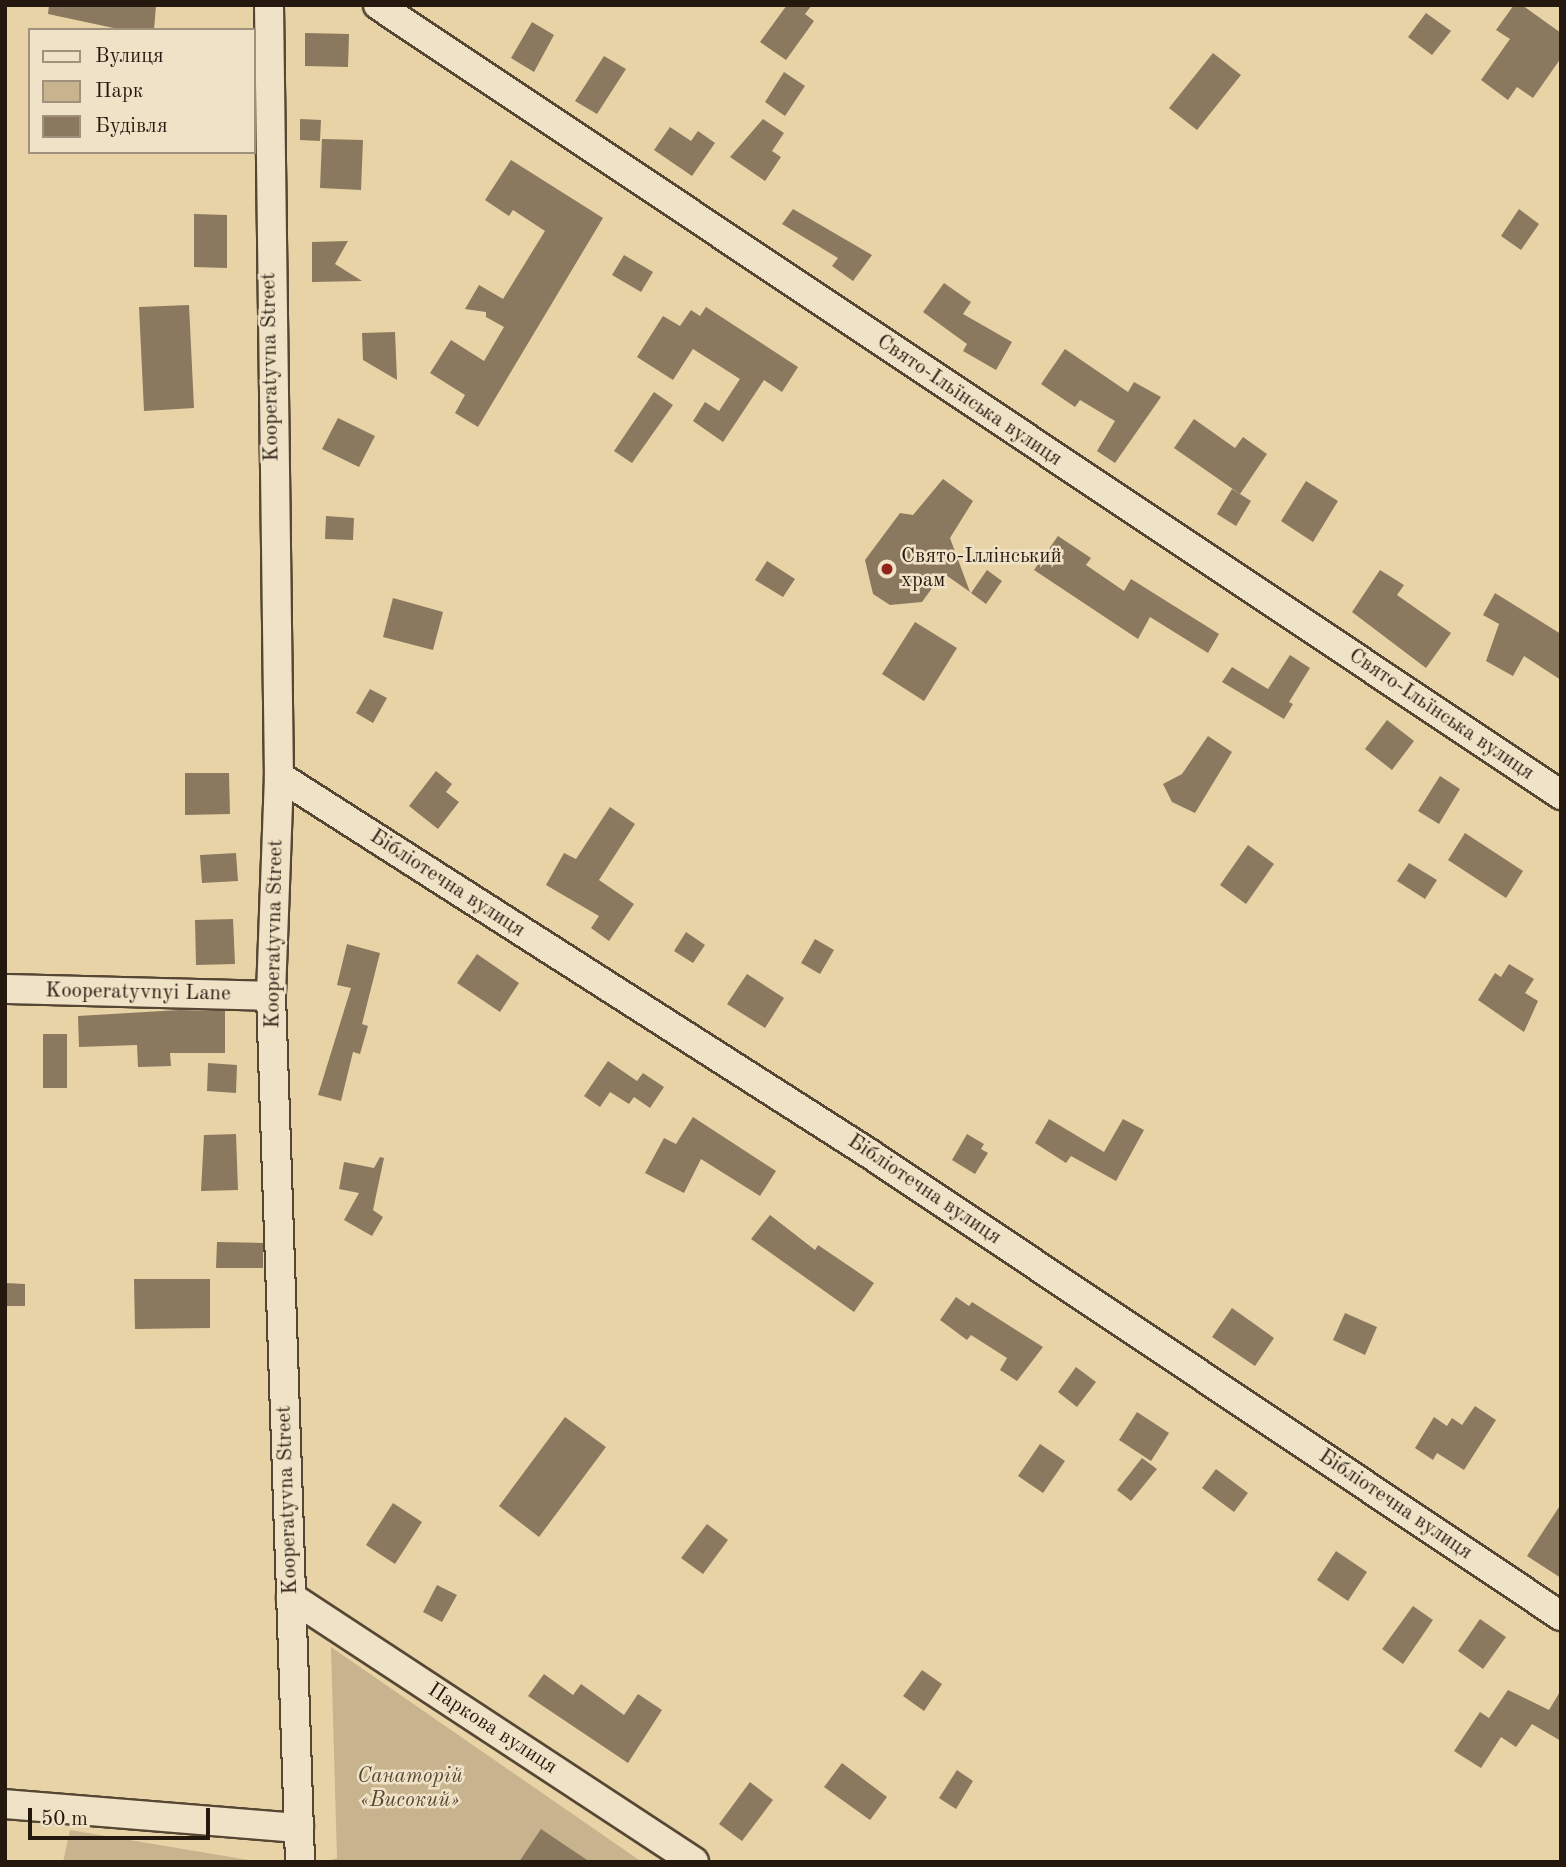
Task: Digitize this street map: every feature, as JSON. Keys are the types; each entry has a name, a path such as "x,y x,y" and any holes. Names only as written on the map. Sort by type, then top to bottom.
{"street":[{"name":"Kooperatyvna Street","path":"269,5 279,776 271,996 300,1862"},
{"name":"Свято-Ільїнська вулиця","path":"378,5 1561,795"},
{"name":"Бібліотечна вулиця","path":"279,776 870,1154 1561,1616"},
{"name":"Kooperatyvnyi Lane","path":"5,989 271,996"},
{"name":"Паркова вулиця","path":"291,1597 694,1862"},
{"path":"5,1804 299,1828"}],"green space":[{"name":"Санаторій «Високий»","path":"331,1647 642,1862 325,1862 337,1858"},
{"path":"70,1830 260,1862 63,1862"}],"building":[{"path":"49,5 156,5 154,28 114,28 48,14"},
{"path":"787,5 812,5 805,14 814,21 786,60 760,42"},
{"path":"1514,5 1522,5 1561,33 1561,58 1533,98 1517,87 1508,100 1481,80 1510,39 1496,30"},
{"path":"1426,13 1451,31 1432,55 1408,37"},
{"path":"532,22 554,35 534,72 511,58"},
{"path":"305,33 349,34 348,67 305,66"},
{"path":"1213,53 1241,75 1197,130 1169,108"},
{"path":"604,56 626,69 597,114 575,101"},
{"path":"784,72 805,86 785,116 765,102"},
{"path":"300,119 321,120 320,141 300,140"},
{"path":"763,119 784,133 772,151 781,157 765,181 730,157"},
{"path":"670,127 691,141 698,131 715,143 692,176 654,150"},
{"path":"322,139 363,140 361,190 320,188"},
{"path":"511,160 603,218 478,427 455,413 465,395 430,373 451,340 484,361 504,327 486,317 486,312 465,309 479,285 503,299 545,231 513,210 509,216 485,200"},
{"path":"793,209 872,255 853,281 832,266 838,258 782,224"},
{"path":"1519,209 1539,224 1521,250 1501,236"},
{"path":"194,214 227,215 227,268 194,267"},
{"path":"348,241 335,264 362,281 312,282 312,242"},
{"path":"624,255 653,272 641,292 612,275"},
{"path":"944,283 971,302 963,314 1012,342 996,370 963,351 967,344 923,312"},
{"path":"189,305 194,408 144,411 139,307"},
{"path":"706,307 798,367 782,392 764,380 723,442 693,421 705,402 719,411 740,379 693,349 673,380 637,357 663,316 680,326 691,310 700,316"},
{"path":"395,332 397,380 363,360 362,333"},
{"path":"1065,349 1128,392 1134,382 1161,397 1115,463 1097,451 1115,421 1080,400 1075,407 1041,384"},
{"path":"654,392 673,405 632,463 614,451"},
{"path":"338,418 375,436 359,467 322,449"},
{"path":"1194,419 1235,448 1243,437 1267,454 1240,494 1174,448"},
{"name":"Свято-Іллінський храм","path":"943,479 973,501 950,538 970,592 943,573 922,602 890,605 873,594 865,560 900,513 913,515"},
{"path":"1306,481 1338,501 1313,542 1281,521"},
{"path":"1232,489 1251,501 1236,526 1217,514"},
{"path":"326,516 354,518 353,540 325,539"},
{"path":"1058,536 1091,558 1086,565 1124,591 1131,579 1219,634 1208,653 1150,617 1138,639 1034,570"},
{"path":"767,561 795,579 783,597 755,580"},
{"path":"987,570 1002,581 986,604 971,593"},
{"path":"1380,570 1404,585 1397,595 1451,633 1426,668 1352,612"},
{"path":"1495,593 1561,634 1561,680 1524,656 1513,676 1486,661 1499,624 1483,615"},
{"path":"393,598 443,612 433,650 383,637"},
{"path":"915,622 957,648 924,701 882,674"},
{"path":"1290,655 1310,668 1289,702 1293,704 1284,719 1222,682 1232,667 1268,689"},
{"path":"370,689 387,698 373,723 356,713"},
{"path":"1387,720 1414,741 1392,770 1365,749"},
{"path":"1208,736 1232,752 1195,813 1172,802 1163,784 1182,774"},
{"path":"436,771 452,784 446,792 459,802 438,829 409,806"},
{"path":"185,773 229,773 230,814 185,815"},
{"path":"1440,776 1460,789 1439,824 1418,811"},
{"path":"610,807 635,824 599,880 634,904 609,941 591,928 599,916 546,885 564,853 576,859"},
{"path":"1465,833 1523,871 1506,898 1448,860"},
{"path":"1248,845 1274,864 1246,904 1220,885"},
{"path":"236,853 238,881 202,883 200,855"},
{"path":"1409,863 1437,880 1425,899 1397,881"},
{"path":"233,919 235,964 196,965 195,920"},
{"path":"686,932 705,945 693,963 674,951"},
{"path":"815,939 834,950 820,974 801,963"},
{"path":"347,944 380,953 362,1024 368,1026 360,1054 353,1052 341,1101 318,1095 351,988 337,985"},
{"path":"477,954 519,983 500,1012 457,983"},
{"path":"1509,964 1534,979 1525,993 1538,1001 1524,1032 1478,1000 1495,973 1501,977"},
{"path":"747,974 784,998 765,1028 727,1004"},
{"path":"179,1010 225,1011 225,1053 170,1053 171,1066 138,1067 137,1045 79,1047 78,1016"},
{"path":"43,1034 67,1034 67,1088 43,1088"},
{"path":"608,1061 637,1081 643,1073 664,1087 650,1108 634,1097 629,1104 610,1092 600,1107 584,1096"},
{"path":"208,1063 237,1065 236,1093 207,1091"},
{"path":"693,1117 776,1171 760,1196 701,1159 684,1193 645,1173 664,1138 676,1144"},
{"path":"1049,1119 1104,1152 1123,1119 1144,1130 1116,1181 1071,1156 1066,1163 1035,1143"},
{"path":"236,1134 238,1190 201,1191 204,1135"},
{"path":"967,1134 984,1144 981,1149 988,1153 975,1174 952,1160"},
{"path":"380,1157 384,1158 373,1210 383,1217 372,1236 344,1220 359,1193 339,1189 344,1162 374,1168"},
{"path":"770,1215 815,1250 818,1245 874,1283 854,1312 751,1239"},
{"path":"217,1242 263,1243 263,1268 216,1268"},
{"path":"134,1279 210,1279 210,1328 135,1329"},
{"path":"5,1283 25,1284 25,1306 5,1306"},
{"path":"956,1297 969,1306 972,1302 1043,1347 1017,1381 1000,1370 1007,1358 971,1335 967,1340 940,1320"},
{"path":"1232,1308 1274,1338 1255,1366 1212,1337"},
{"path":"1345,1313 1377,1327 1365,1355 1333,1340"},
{"path":"1076,1367 1096,1382 1077,1407 1058,1392"},
{"path":"1475,1406 1496,1420 1464,1470 1437,1453 1433,1460 1415,1448 1434,1417 1447,1426 1452,1418 1462,1425"},
{"path":"1137,1412 1169,1433 1151,1461 1119,1440"},
{"path":"565,1417 606,1447 539,1537 499,1506"},
{"path":"1040,1444 1065,1461 1043,1493 1018,1476"},
{"path":"1142,1458 1157,1469 1131,1501 1117,1490"},
{"path":"1216,1469 1248,1493 1234,1512 1202,1488"},
{"path":"393,1503 422,1522 395,1564 366,1545"},
{"path":"1561,1504 1561,1578 1527,1556"},
{"path":"707,1524 728,1540 703,1574 681,1558"},
{"path":"1336,1551 1367,1572 1348,1601 1317,1580"},
{"path":"437,1585 457,1595 442,1622 423,1612"},
{"path":"1413,1606 1433,1620 1403,1664 1382,1649"},
{"path":"1480,1619 1506,1637 1483,1669 1458,1651"},
{"path":"922,1670 942,1684 924,1711 903,1696"},
{"path":"544,1674 573,1695 581,1684 624,1715 638,1694 662,1710 628,1763 528,1696"},
{"path":"1508,1690 1549,1710 1561,1690 1561,1741 1532,1724 1516,1747 1501,1737 1481,1768 1454,1751 1480,1712 1489,1718"},
{"path":"842,1763 887,1797 870,1820 824,1787"},
{"path":"957,1770 973,1781 956,1809 939,1798"},
{"path":"750,1782 773,1800 742,1841 719,1824"},
{"path":"541,1829 590,1862 519,1862"}],"place":[{"name":"Свято-Іллінський храм","path":"887,569"}]}
